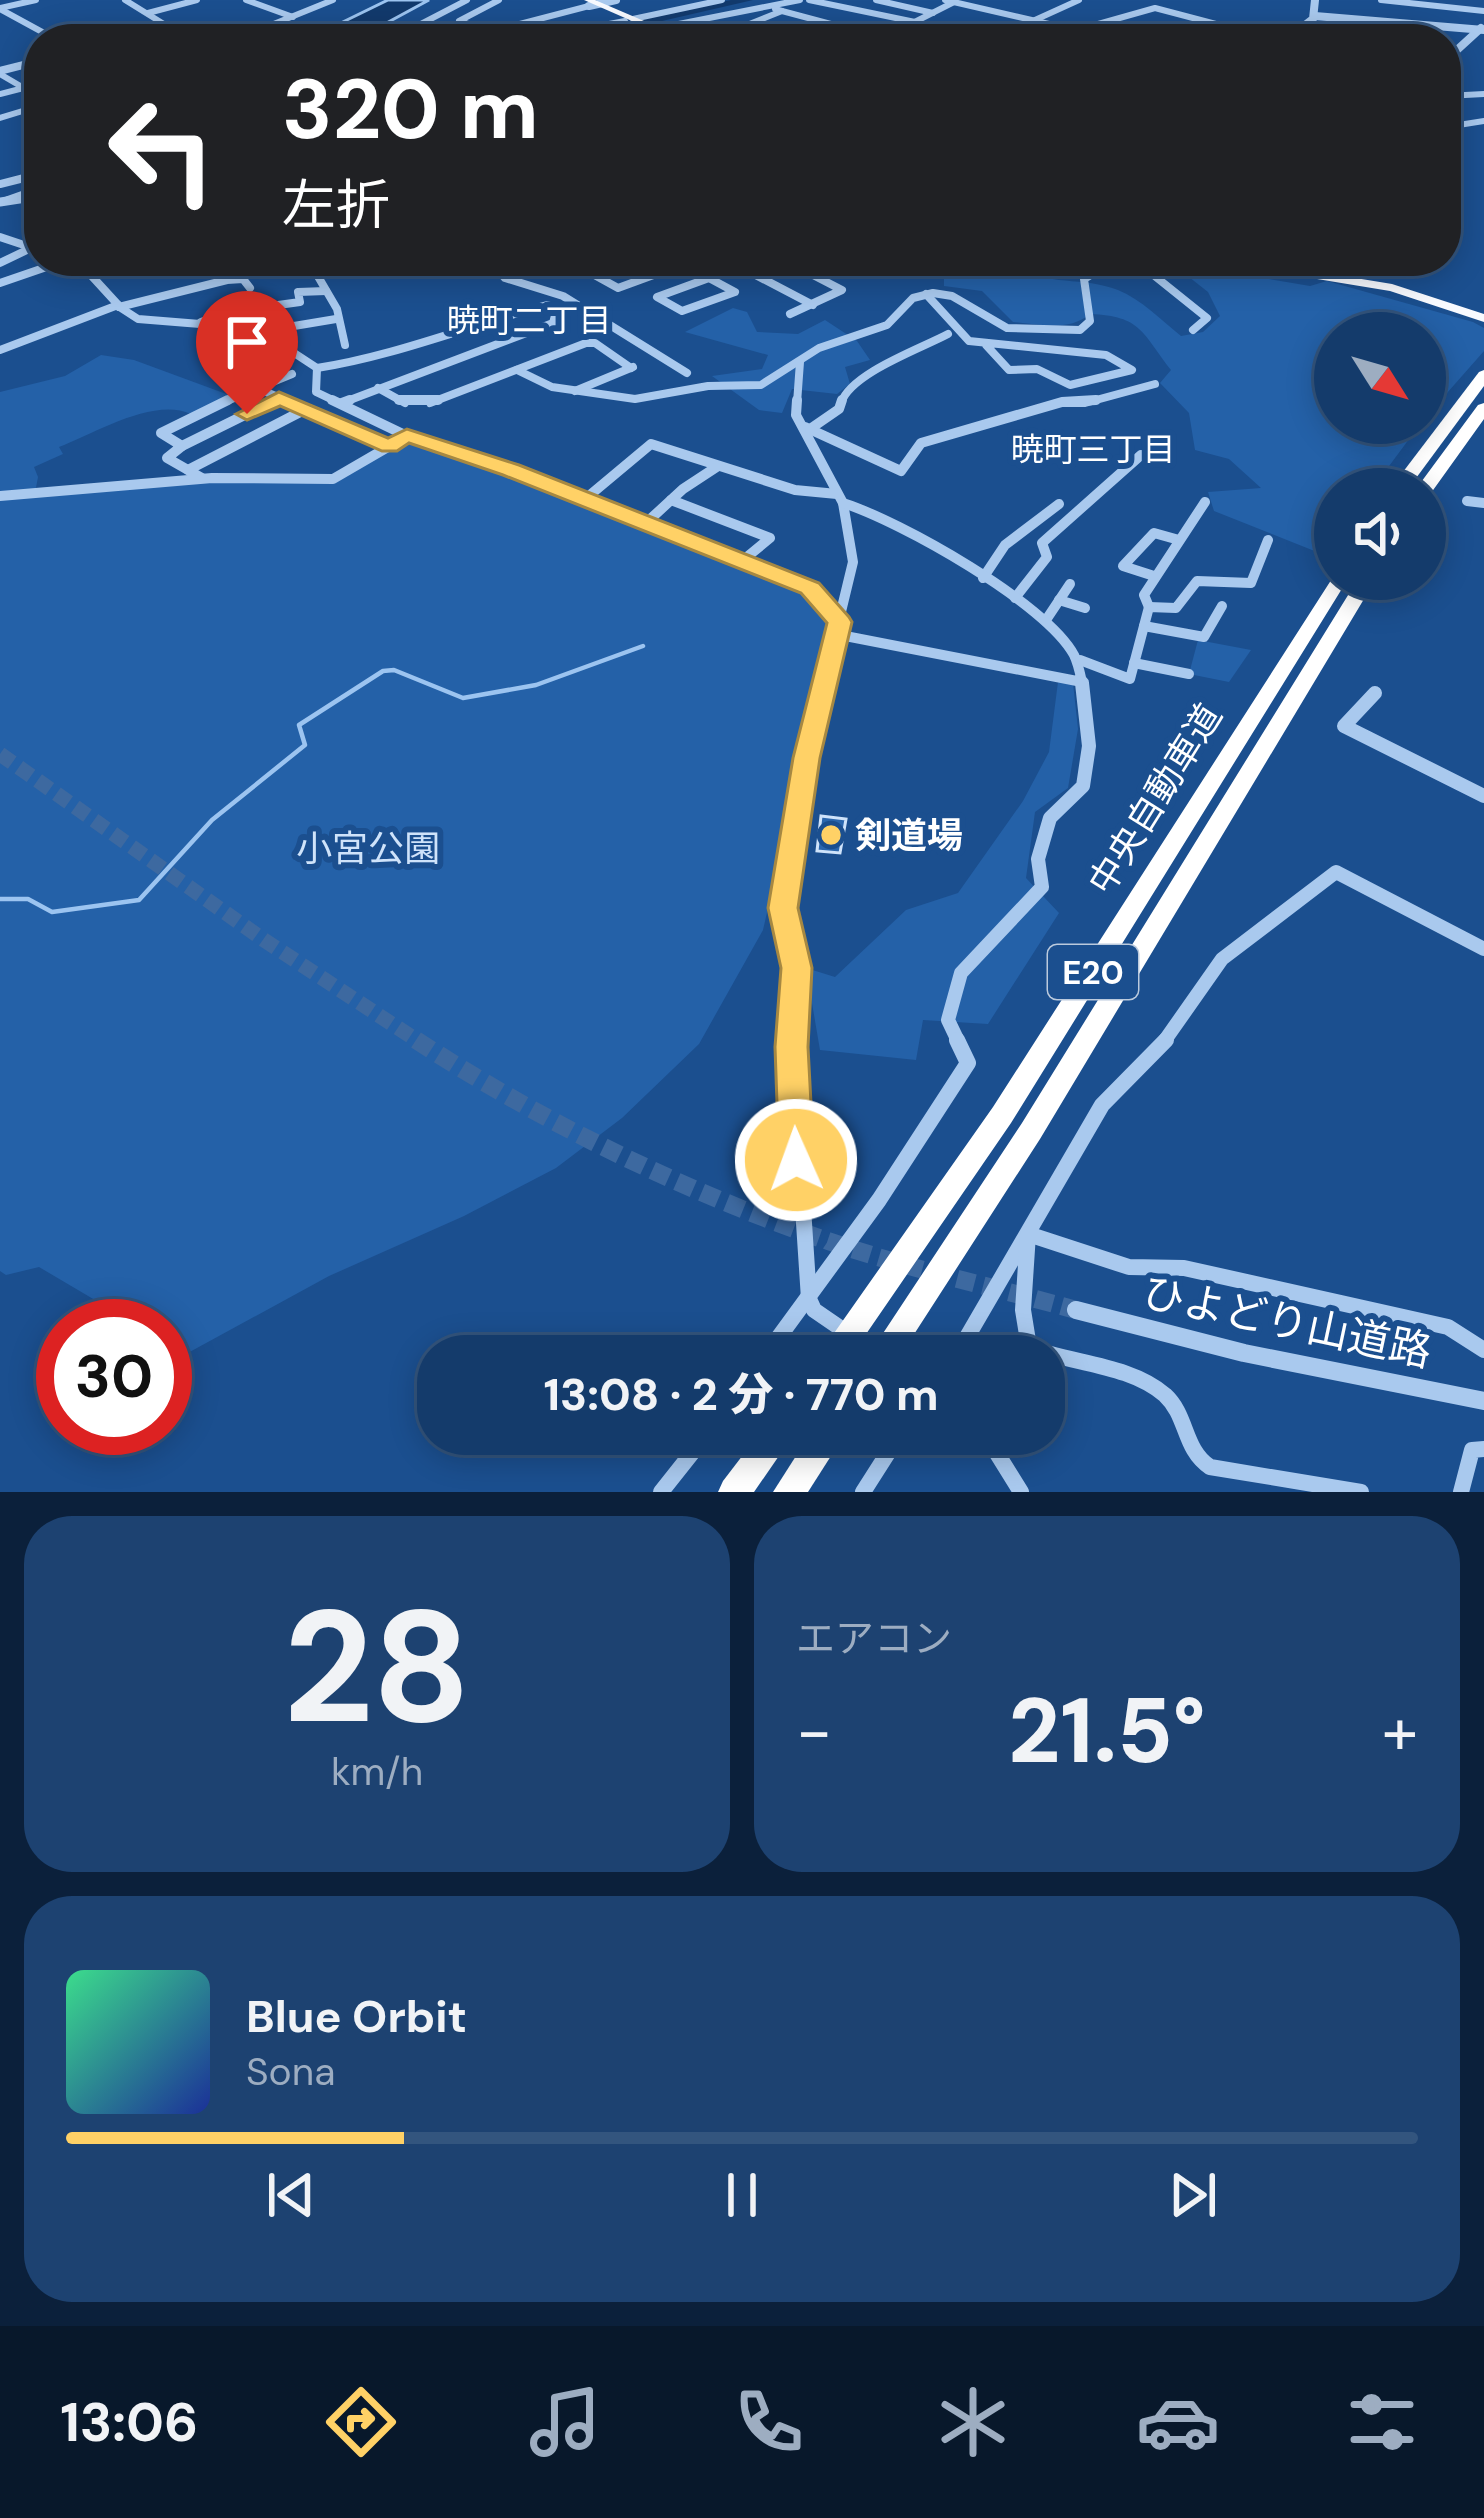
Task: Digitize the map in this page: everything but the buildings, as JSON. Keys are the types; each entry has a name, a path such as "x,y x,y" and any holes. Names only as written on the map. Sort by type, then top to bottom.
{"highway":[{"path":"574,0 638,24"},
{"path":"1337,276 1484,315"},
{"path":"1415,468 1484,375"},
{"path":"1441,468 1484,408"},
{"name":"中央自動車道","path":"848,1335 1002,1115 1326,600"},
{"name":"中央自動車道","path":"896,1335 1053,1096 1354,600"},
{"path":"734,1492 762,1455"},
{"path":"789,1492 815,1455"}],"street":[{"path":"0,9 36,0"},
{"path":"125,0 164,24"},
{"path":"148,13 197,0"},
{"path":"246,0 293,17"},
{"path":"275,24 333,0"},
{"path":"426,24 468,0 488,4"},
{"path":"472,24 459,21 500,0"},
{"path":"523,24 616,0"},
{"path":"643,24 722,0"},
{"path":"649,24 805,0 915,22"},
{"path":"876,0 933,13"},
{"path":"945,0 1052,24"},
{"path":"1033,24 1079,0"},
{"path":"1315,0 1315,16"},
{"path":"1381,0 1484,11"},
{"path":"911,24 958,1"},
{"path":"760,5 835,24"},
{"path":"1098,24 1155,8 1213,24"},
{"path":"0,9 28,24"},
{"path":"494,24 546,9 572,24"},
{"path":"449,10 470,13"},
{"path":"752,24 782,11"},
{"path":"870,24 878,15"},
{"path":"1306,24 1315,16 1426,24"},
{"path":"797,24 811,18"},
{"path":"693,19 704,24"},
{"path":"0,72 24,88"},
{"path":"0,94 24,88"},
{"path":"99,276 118,306 132,317 218,324 296,349 317,368"},
{"path":"318,276 338,309 336,319 345,345"},
{"path":"503,276 562,296 687,373"},
{"path":"597,276 618,287 650,276"},
{"path":"706,276 735,292 682,310 657,296 709,278"},
{"path":"758,276 813,305"},
{"path":"790,314 842,290 815,276"},
{"path":"517,370 535,382 574,392 651,399 706,385 760,385 819,348 887,325 907,302 926,294 952,296 1007,328 1067,332 1087,326 1090,314 1082,285 1087,276"},
{"path":"1155,276 1208,318 1193,330"},
{"path":"0,350 118,306 227,280 243,279 250,288"},
{"path":"198,323 228,311 300,302 298,292 326,291"},
{"path":"926,294 964,337 986,345 1106,355 1132,370 1070,385 1036,369 1009,370 986,345"},
{"path":"317,368 547,304 556,308 553,322 342,403"},
{"path":"258,332 336,319"},
{"path":"808,428 839,410 845,391 860,380 948,334"},
{"path":"378,388 405,403 420,405 586,343 595,343 634,366 574,392"},
{"path":"801,358 794,405 840,498 853,562 806,758 783,908 796,968 792,1047 811,1304 853,1335"},
{"path":"317,368 316,392 407,436 810,588 838,628 1082,682"},
{"path":"182,446 161,433 254,387 292,374"},
{"path":"808,428 901,471 921,442 1062,402 1085,403 1155,384"},
{"path":"254,387 390,446"},
{"path":"202,479 167,458 279,398"},
{"path":"188,470 305,410"},
{"path":"0,496 202,479 333,479 407,436"},
{"path":"584,500 651,444 795,490 840,498 1015,598 1046,620 1080,660 1130,679 1149,607 1144,595 1205,502"},
{"path":"1015,598 1047,557 1042,543 1142,454"},
{"path":"646,523 718,466"},
{"path":"671,500 770,538 742,561"},
{"path":"1467,501 1484,503"},
{"path":"982,578 1005,544 1059,504"},
{"path":"1154,576 1123,566 1154,532 1179,540"},
{"path":"1149,607 1176,608 1197,581 1251,583 1268,540"},
{"path":"1046,620 1070,584"},
{"path":"1059,600 1085,608"},
{"path":"1144,626 1204,637 1222,606"},
{"path":"784,1335 811,1304 968,1063 948,1020 961,973 1042,887 1038,860 1050,818 1083,786 1089,746 1080,660"},
{"path":"1134,663 1189,674"},
{"path":"1375,693 1344,726 1484,796"},
{"path":"968,1335 1102,1105 1144,1068 1172,1034 1222,959 1336,872 1484,949"},
{"path":"1028,1234 1129,1268 1184,1268 1448,1327 1484,1350"},
{"path":"1028,1234 1030,1265 1021,1333 1029,1347 1128,1374 1164,1393 1191,1454 1210,1467 1361,1492"},
{"name":"ひよどり山道路","path":"1076,1310 1244,1353 1484,1401"},
{"path":"1461,1492 1472,1450 1484,1449"},
{"path":"661,1492 690,1455"},
{"path":"863,1492 887,1455"},
{"path":"998,1455 1021,1492"}],"green space":[{"path":"944,276 1037,276 1104,286 1143,305 1181,336 1203,332 1220,316 1208,292 1188,276 1252,276 1310,286 1327,281 1437,312 1314,312 1314,444 1405,444 1388,468 1314,468 1314,551 1214,511 1208,492 1261,488 1229,459 1195,450 1189,413 1160,383 1171,370 1139,329 1121,318 1090,314 1063,325 1013,322 982,291 944,286"},
{"path":"733,308 747,312 757,332 798,334 825,320 857,341 870,360 845,367 850,384 837,394 792,389 782,413 759,410 712,376 762,369 768,355 685,332"},
{"path":"1446,314 1484,328 1484,351 1446,394"},
{"name":"小宮公園","path":"101,355 134,360 229,395 191,414 176,410 142,413 59,447 63,454 34,467 38,477 35,493 123,484 319,481 407,436 810,588 834,620 763,930 699,1044 622,1118 556,1168 464,1216 329,1276 192,1351 192,1299 93,1299 39,1267 6,1275 0,1271 0,392 65,376"},
{"path":"1198,640 1251,650 1229,682 1189,674"},
{"path":"1058,682 1073,683 1078,729 1068,788 1035,812 1026,878 1059,913 988,1024 923,1020 916,1060 820,1050 806,968 835,977 906,910 958,893 1023,801 1049,752"}],"shaded area":[{"path":"388,0 429,0 385,24 339,24"}],"waterway":[{"path":"637,24 747,0"},
{"path":"0,899 28,899 52,912 139,900 212,820 305,745 299,725 383,671 394,670 463,698 536,685 643,646"}],"tunnel":[{"path":"0,754 264,940 421,1043"},
{"path":"416,1040 564,1127 774,1222 920,1269 1076,1310"}],"place":[{"name":"剣道場","path":"831,835"}],"district":[{"name":"暁町二丁目","path":"529,320"},
{"name":"暁町三丁目","path":"1093,449"}],"route":[{"path":"247,414 279,398 390,446 407,436 511,470 810,588 840,622 806,758 783,908 796,968 792,1047 796,1160"}]}
